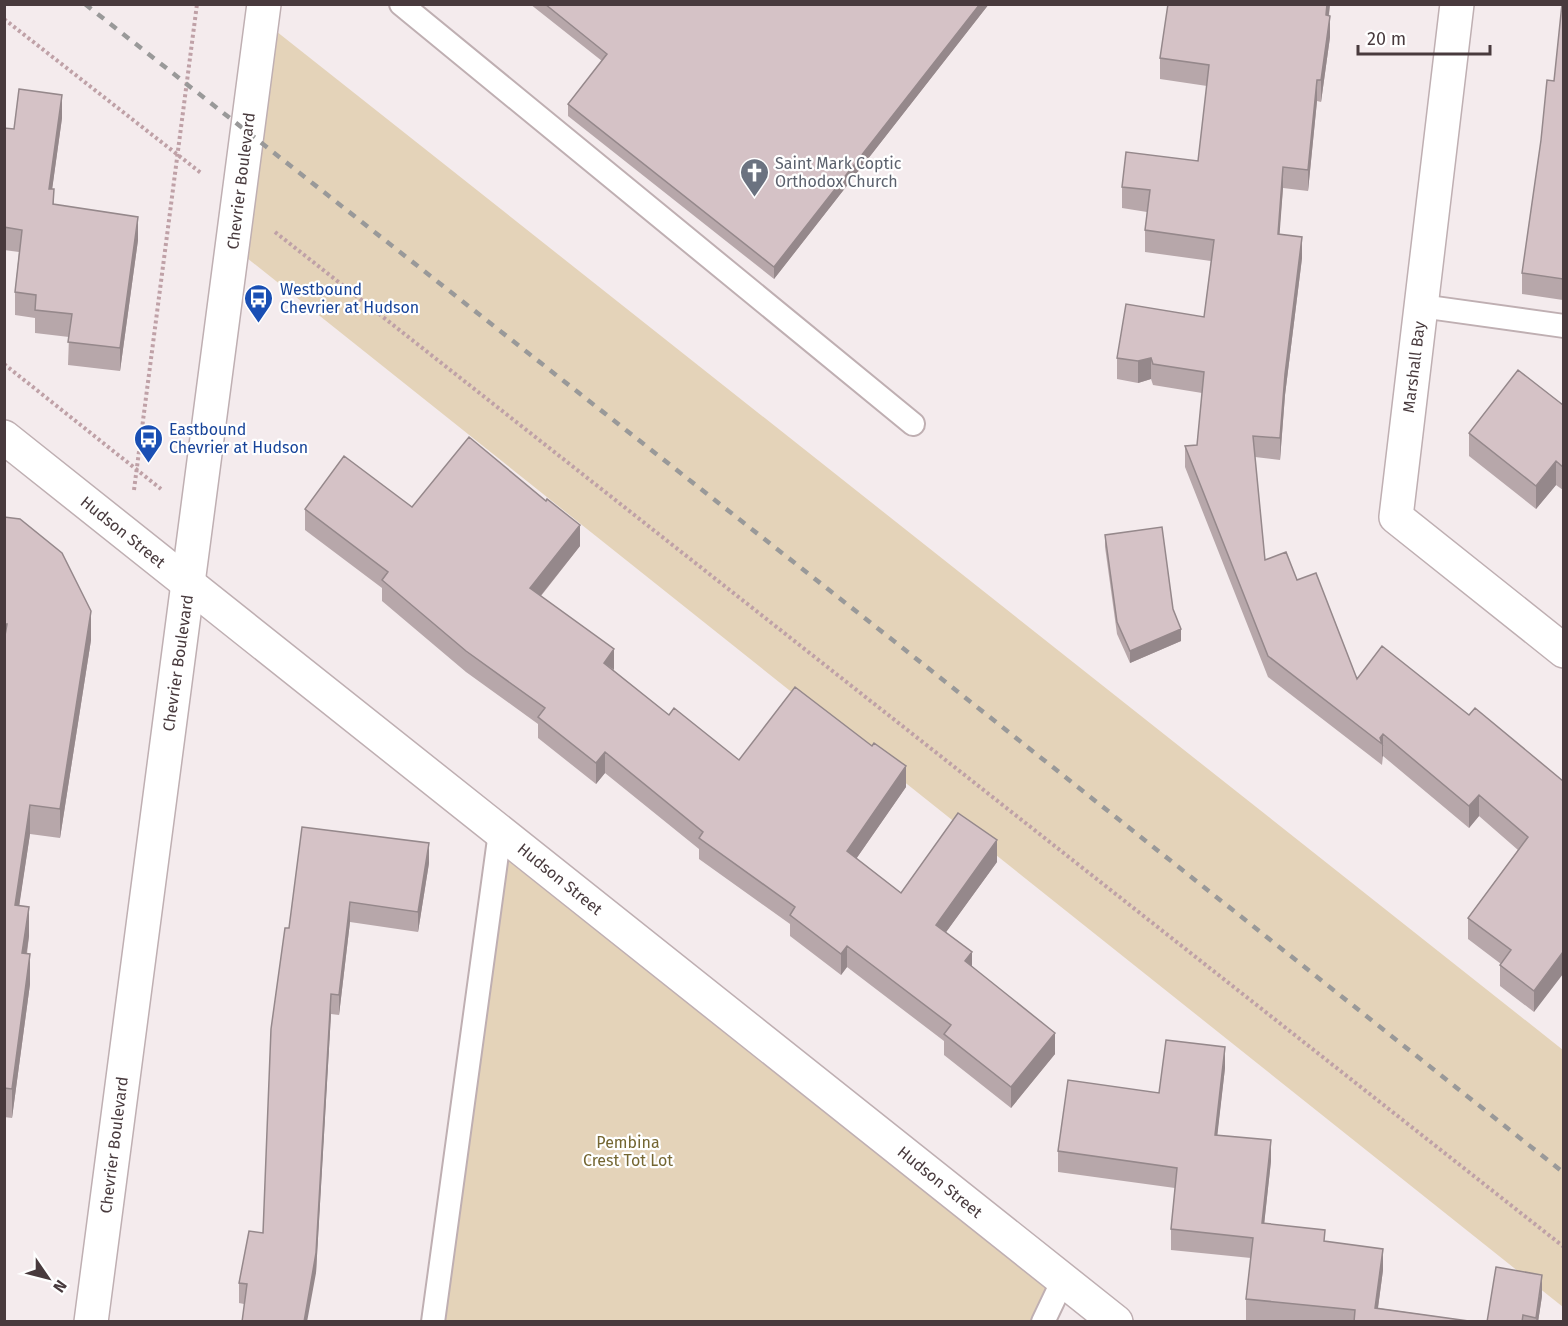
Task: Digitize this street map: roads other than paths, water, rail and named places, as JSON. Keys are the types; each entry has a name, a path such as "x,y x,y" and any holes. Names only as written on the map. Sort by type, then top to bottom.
{"street":[{"name":"Chevrier Boulevard","path":"91,1322 264,4"},
{"name":"Marshall Bay","path":"1457,4 1396,517 1563,651"},
{"name":"Hudson Street","path":"4,437 1116,1322"}],"lane":[{"path":"400,4 913,424"},
{"path":"1421,306 1563,326"},
{"path":"433,1322 501,832"},
{"path":"1042,1322 1063,1280"}],"railway":[{"path":"85,4 904,649 1564,1173"}],"place":[{"name":"Saint Mark Coptic Orthodox Church","path":"754,198"},
{"name":"Westbound Chevrier at Hudson","path":"259,324"},
{"name":"Eastbound Chevrier at Hudson","path":"148,464"}],"park label":[{"name":"Pembina Crest Tot Lot","path":"628,1151"}]}
